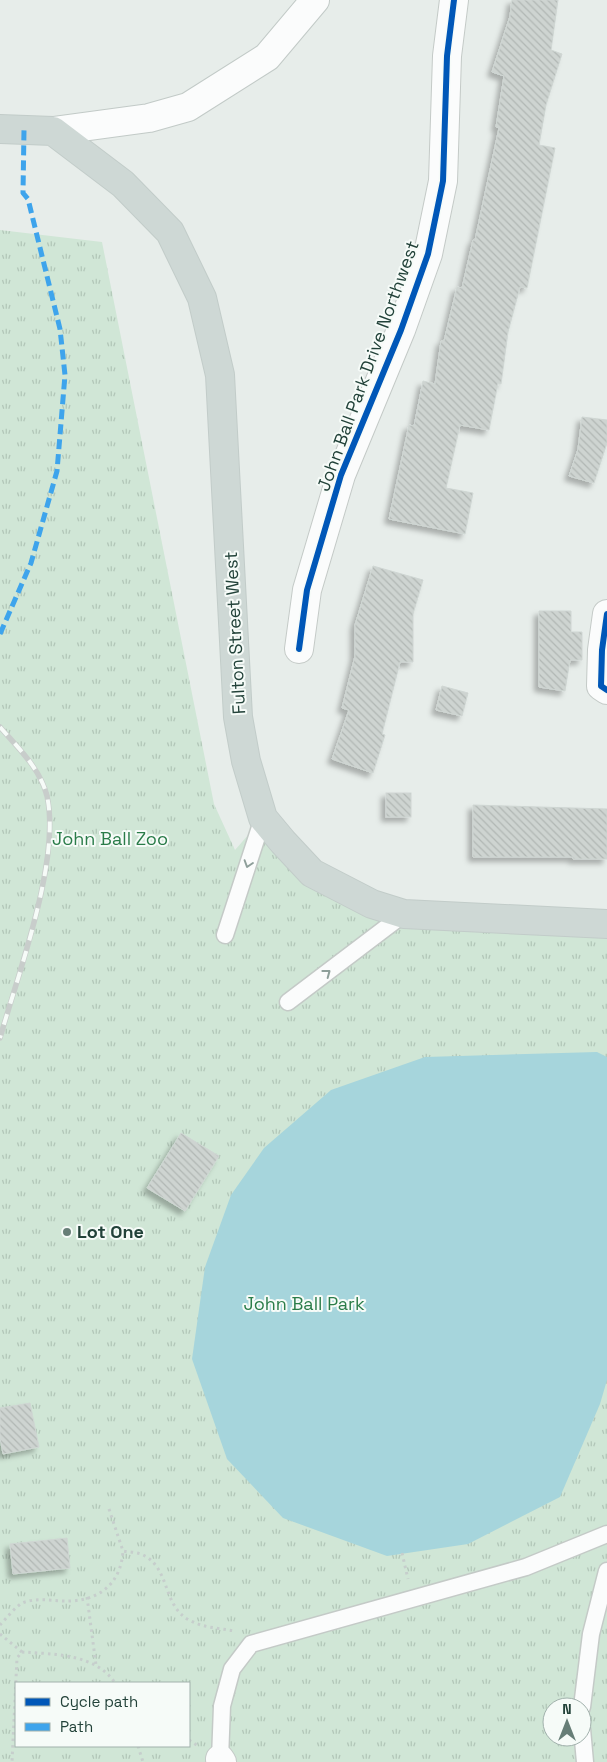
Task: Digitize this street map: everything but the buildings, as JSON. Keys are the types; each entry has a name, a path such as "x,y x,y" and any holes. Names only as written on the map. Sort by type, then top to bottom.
{"main road":[{"path":"0,129 53,131"},
{"name":"Fulton Street West","path":"53,131 123,184 170,232 202,298 220,375 238,717 246,762 263,818 312,873 372,904 404,914 607,924"}],"street":[{"path":"53,131 149,118 188,107 267,57 315,0"},
{"name":"John Ball Park Drive Northwest","path":"299,649 307,590 341,475 401,330 428,254 443,181 447,56 454,0"},
{"path":"607,614 602,650 601,686 607,690"}],"lane":[{"path":"225,935 263,818"},
{"path":"288,1002 404,914"},
{"path":"221,1760 222,1706 232,1669 251,1644 526,1567 607,1534"},
{"path":"583,1697 591,1634 607,1571"},
{"path":"584,1747 585,1762"}],"path":[{"path":"0,1624 23,1602 40,1599 72,1601 100,1594 116,1579 122,1566 122,1551 109,1509"},
{"path":"122,1551 144,1555 159,1567 174,1606 189,1620 208,1627 234,1631 251,1644"},
{"path":"87,1597 96,1665"},
{"path":"0,1634 22,1652 65,1656 96,1665 114,1682"},
{"path":"16,1682 17,1658 22,1652"},
{"path":"12,1762 15,1700"},
{"path":"138,1747 143,1762"}],"green space":[{"name":"John Ball Park","path":"0,230 102,242 214,804 235,850 263,818 372,904 607,924 607,1762 0,1762"}],"water":[{"path":"597,1052 607,1057 607,1380 600,1404 560,1497 468,1544 387,1556 283,1518 227,1459 192,1359 205,1267 231,1195 264,1148 331,1090 425,1057"}],"railway":[{"path":"0,727 28,759 39,776 47,796 50,822 48,852 36,917 0,1038"}],"marked path":[{"path":"0,634 31,563 57,471 65,375 60,329 28,199 23,193 24,130"}],"cycle path":[{"path":"299,649 307,590 341,475 401,330 428,254 443,181 447,56 454,0"},
{"path":"607,614 602,650 601,686 607,690"}],"place":[{"name":"Lot One","path":"67,1232"}],"park label":[{"name":"John Ball Zoo","path":"110,839"}]}
